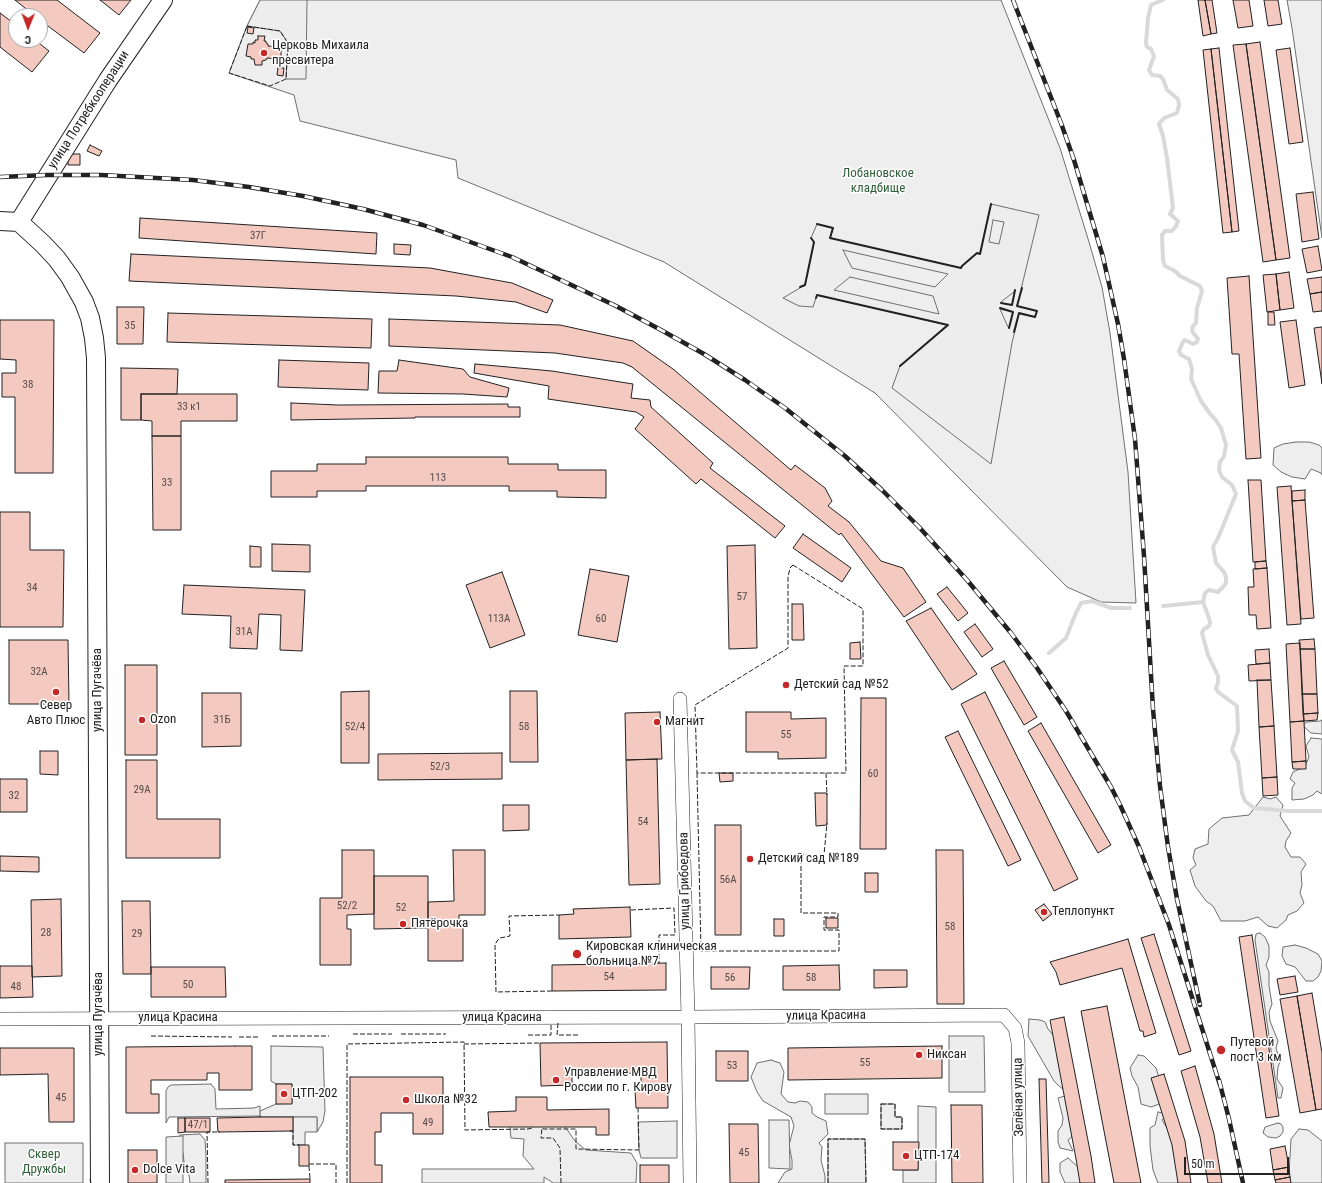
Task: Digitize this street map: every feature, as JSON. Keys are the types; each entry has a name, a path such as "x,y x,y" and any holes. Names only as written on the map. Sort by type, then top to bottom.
{"street":[{"name":"улица Потребкооперации","path":"19,222 104,86 163,0"},
{"path":"0,221 19,222"},
{"name":"улица Пугачёва","path":"19,222 44,244 70,277 84,302 90,318 96,358 100,1183"},
{"name":"улица Грибоедова","path":"680,698 688,1018 690,1183"},
{"name":"улица Красина","path":"0,1019 688,1018 1004,1015"},
{"name":"Зелёная улица","path":"1004,1015 1015,1028 1018,1043 1020,1183"}],"green space":[{"name":"Лобановское кладбище","path":"260,0 1001,0 1060,148 1102,287 1110,333 1128,472 1136,603 1101,602 1067,587 875,393 664,262 458,178 456,160 300,121 294,95 229,73 247,26"},
{"path":"1287,0 1322,0 1322,238 1292,28"},
{"path":"1309,442 1319,445 1322,448 1322,475 1321,473 1311,469 1305,479 1292,477 1281,472 1273,465 1274,448 1283,444"},
{"path":"1322,720 1322,734 1311,733 1302,725 1307,722"},
{"path":"1311,738 1322,739 1322,794 1317,791 1313,795 1304,799 1292,800 1292,788 1295,783 1290,779 1293,772 1302,768 1306,764 1309,757 1306,746"},
{"path":"1263,797 1270,799 1276,797 1283,805 1280,816 1291,833 1286,841 1285,847 1291,857 1300,857 1306,864 1301,872 1302,885 1300,893 1304,903 1297,911 1288,915 1286,920 1277,928 1268,926 1258,917 1245,921 1221,921 1213,906 1206,901 1195,886 1190,870 1196,865 1193,858 1195,849 1208,844 1209,829 1222,818 1249,815"},
{"path":"1260,933 1265,937 1269,946 1269,957 1266,965 1269,972 1269,986 1272,1004 1269,1012 1270,1021 1278,1041 1276,1048 1280,1062 1277,1079 1283,1088 1281,1098 1278,1098 1255,940 1256,934"},
{"path":"1295,945 1306,948 1318,954 1322,961 1321,971 1318,977 1313,981 1306,981 1295,967 1286,964 1282,956 1283,947"},
{"path":"1029,1019 1045,1022 1048,1029 1054,1036 1064,1090 1054,1081 1028,1036"},
{"path":"271,1046 323,1047 325,1111 323,1122 317,1132 317,1117 260,1117 260,1111 276,1104 292,1103 292,1084 276,1084 271,1081"},
{"path":"1138,1055 1144,1056 1156,1068 1160,1080 1162,1103 1151,1107 1141,1104 1138,1087 1132,1076 1130,1068"},
{"path":"771,1060 780,1063 784,1072 781,1094 788,1102 808,1102 812,1107 812,1113 826,1121 828,1134 819,1143 822,1147 821,1160 825,1183 778,1183 785,1172 792,1169 789,1145 794,1126 791,1117 763,1101 757,1092 751,1077 757,1063"},
{"path":"1065,1096 1074,1135 1068,1140 1073,1151 1060,1148 1058,1142 1058,1131 1062,1125 1063,1118 1058,1098"},
{"path":"881,1104 895,1104 895,1117 902,1117 902,1129 881,1129"},
{"path":"1158,1112 1167,1114 1162,1120 1170,1133 1180,1183 1158,1183 1153,1170 1150,1146 1150,1128 1155,1125"},
{"path":"559,1118 575,1141 586,1150 631,1153 637,1163 636,1183 553,1183 544,1177 544,1183 422,1183 422,1169 534,1169 523,1156 524,1139 511,1138 509,1119"},
{"path":"1278,1123 1283,1127 1283,1132 1280,1136 1276,1138 1268,1137 1263,1133 1265,1127"},
{"path":"1299,1129 1308,1130 1322,1141 1322,1183 1290,1183 1289,1173 1291,1139"},
{"path":"200,1134 205,1140 206,1183 190,1183 189,1175 185,1170 183,1153 179,1145 178,1138 180,1135"},
{"path":"828,1139 865,1139 866,1183 828,1183"},
{"name":"Сквер Дружбы","path":"5,1143 83,1143 83,1183 5,1183"},
{"path":"1068,1158 1078,1167 1085,1183 1065,1183 1060,1172 1060,1163"}],"shaded area":[{"path":"260,0 307,0 306,79 286,79 288,43 280,31 247,26"},
{"path":"991,204 1039,215 1017,306 1037,311 1035,317 1019,314 1012,343 991,464 892,388 900,366 947,325 817,295 813,307 799,306 783,298 805,285 814,243 811,238 817,224 833,228 830,238 961,268 977,253 980,254","holes":["993,220 1004,222 999,244 989,242","843,250 948,274 935,287 852,268","850,277 933,296 939,314 834,290","1015,291 1012,305 1001,302","1000,309 1013,312 1009,328 1008,327"]},
{"path":"949,1036 984,1036 985,1092 949,1092"},
{"path":"211,1084 215,1089 216,1109 254,1108 260,1106 260,1116 169,1117 166,1123 166,1091 168,1087 171,1085"},
{"path":"825,1094 868,1094 868,1114 825,1114"},
{"path":"918,1106 936,1107 936,1183 903,1183 903,1170 918,1170"},
{"path":"293,1117 317,1117 317,1132 305,1132 305,1145 293,1145"},
{"path":"769,1120 789,1120 790,1169 769,1168"},
{"path":"677,1121 677,1158 641,1158 639,1150 638,1122"},
{"path":"183,1136 183,1183 166,1183 166,1137"}],"building":[{"path":"15,0 57,0 100,33 84,53 48,26 48,8 25,8"},
{"path":"100,0 131,0 119,15"},
{"path":"1198,0 1205,0 1211,34 1203,36"},
{"path":"1205,0 1212,0 1217,33 1211,34"},
{"path":"1233,0 1249,0 1253,26 1238,28"},
{"path":"1264,0 1278,0 1282,24 1268,26"},
{"path":"0,13 8,19 8,48 45,48 49,51 32,72 0,47"},
{"path":"248,27 254,28 253,34 247,33"},
{"name":"Церковь Михаила пресвитера","path":"258,36 265,36 264,41 266,41 268,46 278,47 278,50 281,50 281,58 267,58 266,60 262,61 262,65 255,65 254,59 246,56 248,44 253,44 253,42 255,43 255,40 258,40"},
{"path":"1260,42 1290,258 1276,260 1246,44"},
{"path":"1246,44 1276,260 1263,262 1233,45"},
{"path":"1219,48 1239,231 1232,232 1211,49"},
{"path":"1290,48 1303,142 1289,144 1276,50"},
{"path":"1211,49 1232,232 1223,233 1203,50"},
{"path":"278,68 284,68 283,76 277,75"},
{"path":"90,145 102,151 99,156 87,151"},
{"path":"68,154 80,154 80,165 68,165"},
{"path":"1313,192 1319,239 1302,242 1296,194"},
{"path":"140,218 377,233 376,254 139,238"},
{"path":"394,244 411,245 410,255 394,254"},
{"path":"1318,246 1322,270 1307,273 1302,249"},
{"path":"131,254 430,268 512,283 553,300 547,313 516,302 456,296 129,281"},
{"path":"1289,272 1294,308 1280,310 1276,274"},
{"path":"1276,274 1280,310 1267,312 1263,275"},
{"path":"1249,276 1261,458 1246,459 1239,354 1232,354 1227,278"},
{"path":"1322,277 1322,292 1310,294 1307,279"},
{"path":"1322,292 1322,311 1313,312 1310,294"},
{"path":"117,307 144,307 143,344 117,344"},
{"path":"1268,312 1274,312 1275,325 1268,325"},
{"path":"168,313 372,319 371,348 167,342"},
{"path":"389,319 560,325 633,341 673,369 791,470 795,465 825,488 832,501 828,506 849,522 881,561 903,568 926,602 904,617 841,533 839,535 632,367 623,363 555,353 389,346"},
{"path":"0,320 54,320 53,473 15,473 15,397 2,397 2,373 16,373 16,360 0,359"},
{"path":"1296,320 1305,385 1289,388 1280,322"},
{"path":"1322,327 1322,384 1314,328"},
{"path":"279,360 369,363 368,390 278,387"},
{"path":"399,360 463,369 470,377 509,388 507,397 463,394 378,393 379,371 397,371"},
{"path":"475,364 552,371 633,384 631,398 650,400 651,407 713,463 710,468 785,526 775,538 701,479 696,484 635,429 644,417 636,412 548,399 549,386 474,373"},
{"path":"121,368 178,369 177,394 141,394 141,420 121,420"},
{"path":"141,394 237,394 237,421 181,421 181,436 152,436 152,421 141,420"},
{"path":"291,403 338,405 508,404 508,407 520,407 520,417 415,417 291,420"},
{"path":"152,436 181,436 181,530 153,530"},
{"path":"366,457 508,457 508,464 558,464 558,470 606,470 606,498 557,497 557,491 509,491 509,486 366,486 366,491 317,491 317,497 271,497 271,471 317,471 317,464 366,464"},
{"path":"1248,480 1261,480 1266,561 1253,562"},
{"path":"1291,486 1301,624 1287,625 1277,487"},
{"path":"1305,490 1305,500 1292,501 1292,491"},
{"path":"1305,500 1314,618 1301,619 1292,501"},
{"path":"0,512 30,512 30,550 64,550 63,627 0,627"},
{"path":"803,534 851,568 842,582 793,548"},
{"path":"272,544 310,545 310,572 272,571"},
{"path":"755,545 757,648 729,649 727,546"},
{"path":"250,546 261,547 261,567 250,567"},
{"path":"1266,561 1267,568 1255,569 1255,562"},
{"path":"1267,568 1271,628 1257,629 1256,615 1249,615 1248,587 1254,587 1253,569"},
{"path":"590,569 629,576 617,642 578,635"},
{"path":"502,572 525,635 490,648 466,585"},
{"path":"184,585 305,590 302,651 280,650 281,615 259,614 257,649 230,648 231,616 182,614"},
{"path":"947,587 968,613 958,621 937,594"},
{"path":"792,604 803,604 804,640 792,640"},
{"path":"931,608 977,674 952,690 906,621"},
{"path":"975,624 993,649 982,657 964,632"},
{"path":"1314,639 1315,649 1300,649 1299,640"},
{"path":"9,640 68,640 69,704 9,704"},
{"path":"860,642 861,659 850,659 850,643"},
{"path":"1300,643 1304,721 1290,722 1286,644"},
{"path":"1269,649 1270,663 1256,664 1255,650"},
{"path":"1300,649 1315,649 1317,694 1302,694"},
{"path":"1004,661 1037,717 1024,725 991,668"},
{"path":"1270,663 1271,680 1249,681 1248,665"},
{"path":"125,665 157,665 157,755 125,755"},
{"path":"1257,680 1271,680 1274,726 1259,727"},
{"path":"369,691 369,763 341,763 341,692"},
{"path":"510,691 537,691 538,762 510,762"},
{"path":"985,692 1078,879 1054,891 961,704"},
{"path":"202,693 241,693 241,746 202,747"},
{"path":"1302,694 1317,694 1318,713 1303,714"},
{"path":"861,698 886,698 886,849 860,849"},
{"path":"660,712 662,759 626,760 625,713"},
{"name":"Детский сад №52","path":"746,712 791,712 791,719 826,718 826,758 778,759 778,752 746,752"},
{"path":"1318,713 1317,720 1304,721 1303,714"},
{"path":"1304,721 1306,761 1292,762 1290,722"},
{"path":"1041,723 1111,845 1098,853 1028,731"},
{"path":"1274,726 1277,777 1262,778 1259,727"},
{"path":"958,731 1021,860 1008,866 945,737"},
{"path":"40,751 58,751 58,775 40,774"},
{"path":"502,753 502,779 378,780 378,754"},
{"path":"657,759 660,884 629,885 626,760"},
{"path":"126,760 157,760 157,819 220,819 220,858 126,858"},
{"path":"1306,761 1306,769 1293,769 1292,762"},
{"path":"719,773 733,773 733,781 720,782"},
{"path":"1277,777 1278,795 1263,796 1262,778"},
{"path":"0,779 27,779 27,812 0,812"},
{"path":"815,793 827,793 827,825 816,826"},
{"path":"503,805 529,805 529,830 503,831"},
{"name":"Детский сад №189","path":"715,825 741,825 741,935 715,935"},
{"path":"342,850 374,850 374,914 347,915 347,929 351,929 351,965 320,965 320,898 342,898"},
{"path":"453,850 485,850 485,915 459,915 459,927 463,927 463,961 428,961 428,902 454,901"},
{"path":"936,850 963,850 964,1004 937,1004"},
{"path":"0,856 39,857 39,872 0,871"},
{"path":"865,873 878,873 878,892 865,892"},
{"path":"374,876 428,876 428,928 374,929"},
{"path":"61,899 62,976 32,977 31,900"},
{"path":"122,901 150,901 151,974 123,974"},
{"name":"Теплопункт","path":"1044,904 1052,914 1043,921 1035,910"},
{"path":"630,907 631,937 559,939 559,915 574,914 573,909"},
{"path":"826,918 838,918 838,928 826,928"},
{"path":"774,919 784,919 784,936 774,936"},
{"path":"1154,934 1191,1051 1179,1055 1141,938"},
{"path":"1252,935 1279,1116 1266,1118 1239,937"},
{"path":"1128,939 1156,1033 1144,1037 1143,1031 1140,1031 1122,968 1060,985 1056,972 1050,962"},
{"path":"666,963 666,990 552,991 552,965"},
{"path":"839,965 840,990 783,990 783,966"},
{"path":"0,966 32,966 33,997 0,998"},
{"path":"151,967 225,967 226,997 151,997"},
{"path":"711,967 750,967 749,989 711,989"},
{"path":"874,970 907,970 907,987 874,988"},
{"path":"1295,976 1298,992 1280,995 1277,979"},
{"path":"1312,993 1322,1053 1322,1109 1316,1110 1297,996"},
{"path":"1297,996 1316,1110 1300,1113 1280,999"},
{"path":"1107,1006 1141,1183 1114,1183 1081,1011"},
{"path":"1064,1017 1095,1183 1080,1183 1050,1020"},
{"name":"Управление МВД России по г. Кирову","path":"667,1042 668,1108 636,1108 635,1090 641,1090 641,1073 579,1074 579,1070 572,1070 572,1085 541,1086 540,1043"},
{"path":"252,1046 252,1090 219,1090 219,1073 207,1073 207,1080 151,1080 151,1094 159,1094 159,1113 126,1113 126,1047"},
{"path":"942,1046 942,1078 788,1080 788,1048"},
{"path":"0,1048 74,1048 74,1122 49,1122 48,1074 0,1075"},
{"path":"716,1051 748,1051 748,1081 716,1081"},
{"path":"1195,1066 1214,1134 1222,1183 1208,1183 1200,1137 1181,1071"},
{"path":"1164,1074 1185,1141 1191,1183 1178,1183 1172,1145 1151,1078"},
{"path":"350,1077 443,1077 443,1134 413,1134 413,1113 381,1113 381,1132 375,1132 375,1165 382,1165 382,1183 350,1183"},
{"path":"1039,1079 1046,1079 1049,1183 1042,1183"},
{"name":"ЦТП-202","path":"276,1084 292,1084 292,1104 276,1104"},
{"path":"516,1097 547,1097 547,1110 609,1109 609,1135 596,1135 596,1127 489,1127 488,1112 516,1111"},
{"path":"951,1105 982,1105 983,1183 952,1183"},
{"path":"293,1117 293,1131 218,1132 217,1118"},
{"path":"178,1118 185,1118 185,1132 178,1133"},
{"path":"185,1118 210,1118 210,1132 185,1132"},
{"path":"729,1124 758,1124 759,1183 730,1183"},
{"name":"ЦТП-174","path":"893,1142 919,1142 918,1170 893,1170"},
{"path":"299,1145 309,1145 309,1166 299,1166"},
{"path":"1285,1146 1289,1167 1273,1170 1270,1149"},
{"path":"128,1150 157,1150 157,1183 128,1183"},
{"path":"640,1165 669,1165 669,1183 640,1183"},
{"path":"1289,1167 1290,1177 1275,1180 1273,1170"},
{"path":"1290,1177 1291,1183 1276,1183 1275,1180"},
{"path":"310,1179 310,1183 225,1183 225,1180"}],"waterway":[{"path":"1163,0 1151,5 1148,18 1146,43 1147,47 1151,49 1154,56 1149,70 1152,75 1160,76 1163,79 1167,90 1178,99 1179,105 1177,113 1164,118 1159,124 1167,158 1173,208 1170,214 1178,221 1172,231 1165,231 1162,235 1163,260 1165,266 1175,271 1180,276 1200,286 1202,291 1197,308 1196,323 1193,326 1192,331 1198,339 1197,342 1193,344 1185,340 1179,351 1181,355 1189,359 1192,369 1191,379 1201,401 1221,428 1226,445 1219,470 1222,477 1232,485 1236,494 1213,547 1216,563 1224,572 1226,583 1218,592 1209,590 1205,593 1203,602 1210,622 1209,626 1204,629 1202,633 1208,655 1218,676 1216,688 1218,692 1237,706 1238,731 1232,750 1238,762 1242,793 1245,801 1254,808 1288,811 1322,811"},
{"path":"1049,653 1066,638 1081,603 1092,601 1111,608 1130,608"},
{"path":"1163,606 1203,602"}],"railway":[{"path":"1013,0 1074,160 1103,257 1118,324 1135,439 1153,709 1160,786 1177,899 1200,1005"},
{"path":"0,177 101,175 193,180 303,196 363,209 423,225 512,257 616,306 704,354 785,408 845,456 919,527 967,580 1011,633 1066,711 1111,787 1139,847 1169,925 1220,1085"},
{"path":"1219,1080 1243,1183"}],"fence":[{"path":"247,26 280,31 288,43 286,79 270,86 229,73 247,26"},
{"path":"793,565 863,609 863,666 844,666 846,773 697,773 695,705 788,648 788,577 790,568 793,565"},
{"path":"697,773 701,951 839,951 839,930 824,930 824,917 838,917 838,913 801,913 801,855 824,855 827,823"},
{"path":"826,773 827,795"},
{"path":"631,910 674,908 675,935 659,935 659,964"},
{"path":"552,991 496,992 495,945 500,938 510,936 509,916 559,915"},
{"path":"528,1035 551,1035 551,1023"},
{"path":"558,1023 557,1035 578,1035"},
{"path":"353,1034 392,1034"},
{"path":"401,1034 446,1034"},
{"path":"151,1036 232,1037"},
{"path":"272,1036 329,1036"},
{"path":"239,1037 259,1037"},
{"path":"347,1183 347,1044 464,1042 465,1130 532,1128"},
{"path":"464,1044 540,1043"},
{"path":"881,1104 895,1104 895,1117 902,1117 902,1129 881,1129 881,1104"},
{"path":"561,1183 560,1148 553,1138 541,1138 542,1128 576,1129 576,1149 639,1150 638,1108"},
{"path":"290,1131 293,1131 293,1145 299,1145"},
{"path":"208,1183 207,1132 220,1132"},
{"path":"828,1183 828,1139 865,1139 866,1183"},
{"path":"309,1164 336,1164 336,1183"},
{"path":"309,1166 310,1179"},
{"path":"90,1179 91,1183"}],"wall":[{"path":"817,224 833,228 830,238 961,268 977,253 980,254 991,204"},
{"path":"800,287 805,285 814,242 811,238"},
{"path":"1014,332 1019,313 1035,317 1037,311 1017,306 1022,288"},
{"path":"1001,303 1012,305 1015,290"},
{"path":"816,298 817,295 948,325 900,366"},
{"path":"1000,308 1013,312 1009,328"}],"place":[{"name":"Церковь Михаила пресвитера","path":"264,53"},
{"name":"Детский сад №52","path":"786,685"},
{"name":"Север Авто Плюс","path":"56,692"},
{"name":"Ozon","path":"142,720"},
{"name":"Магнит","path":"657,722"},
{"name":"Детский сад №189","path":"750,859"},
{"name":"Теплопункт","path":"1044,912"},
{"name":"Пятёрочка","path":"403,924"},
{"name":"Кировская клиническая больница №7","path":"577,954"},
{"name":"Путевой пост 3 км","path":"1221,1050"},
{"name":"Никсан","path":"919,1055"},
{"name":"Управление МВД России по г. Кирову","path":"556,1080"},
{"name":"ЦТП-202","path":"284,1094"},
{"name":"Школа №32","path":"406,1100"},
{"name":"ЦТП-174","path":"906,1156"},
{"name":"Dolce Vita","path":"135,1170"}]}
